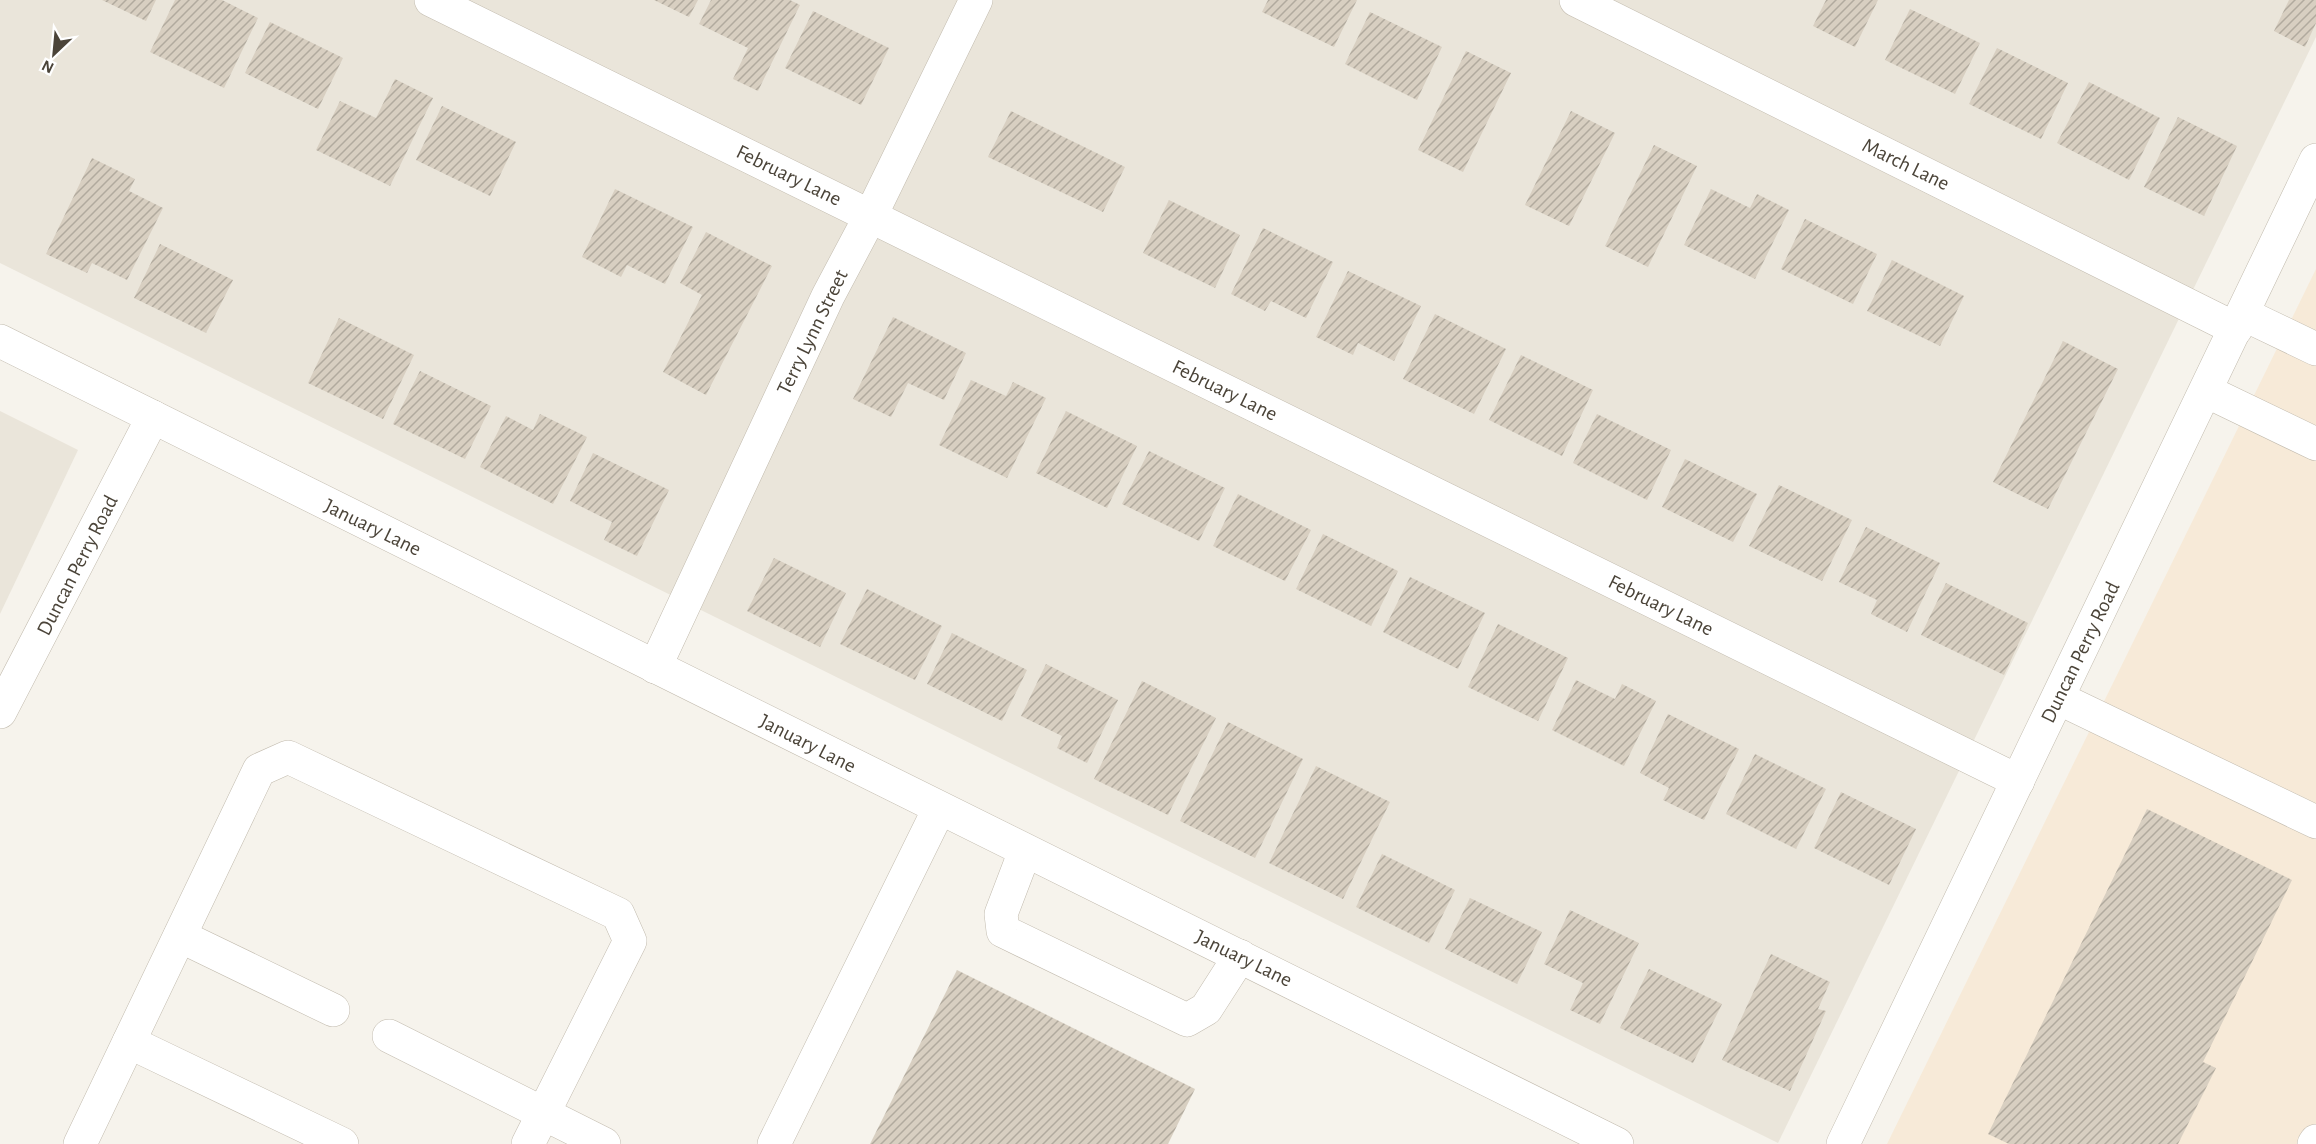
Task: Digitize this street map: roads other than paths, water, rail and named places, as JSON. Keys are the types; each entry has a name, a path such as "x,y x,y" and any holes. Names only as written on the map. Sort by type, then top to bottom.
{"street":[{"name":"February Lane","path":"432,0 2018,782"},
{"name":"Terry Lynn Street","path":"655,667 828,296 871,215 976,0"},
{"name":"March Lane","path":"1576,0 2239,321 2316,349"},
{"name":"Duncan Perry Road","path":"1843,1144 2316,160"},
{"name":"January Lane","path":"0,341 1617,1144"},
{"path":"2206,391 2316,444"},
{"name":"Duncan Perry Road","path":"0,712 153,417"},
{"path":"2058,698 2316,822"},
{"path":"80,1144 259,770 288,757 618,914 630,941 528,1144"},
{"path":"774,1144 939,809"},
{"path":"1024,851 1001,914 1003,931 1187,1020 1206,1010 1240,956"},
{"path":"180,936 333,1010"},
{"path":"388,1036 604,1144"},
{"path":"129,1042 342,1144"}]}
